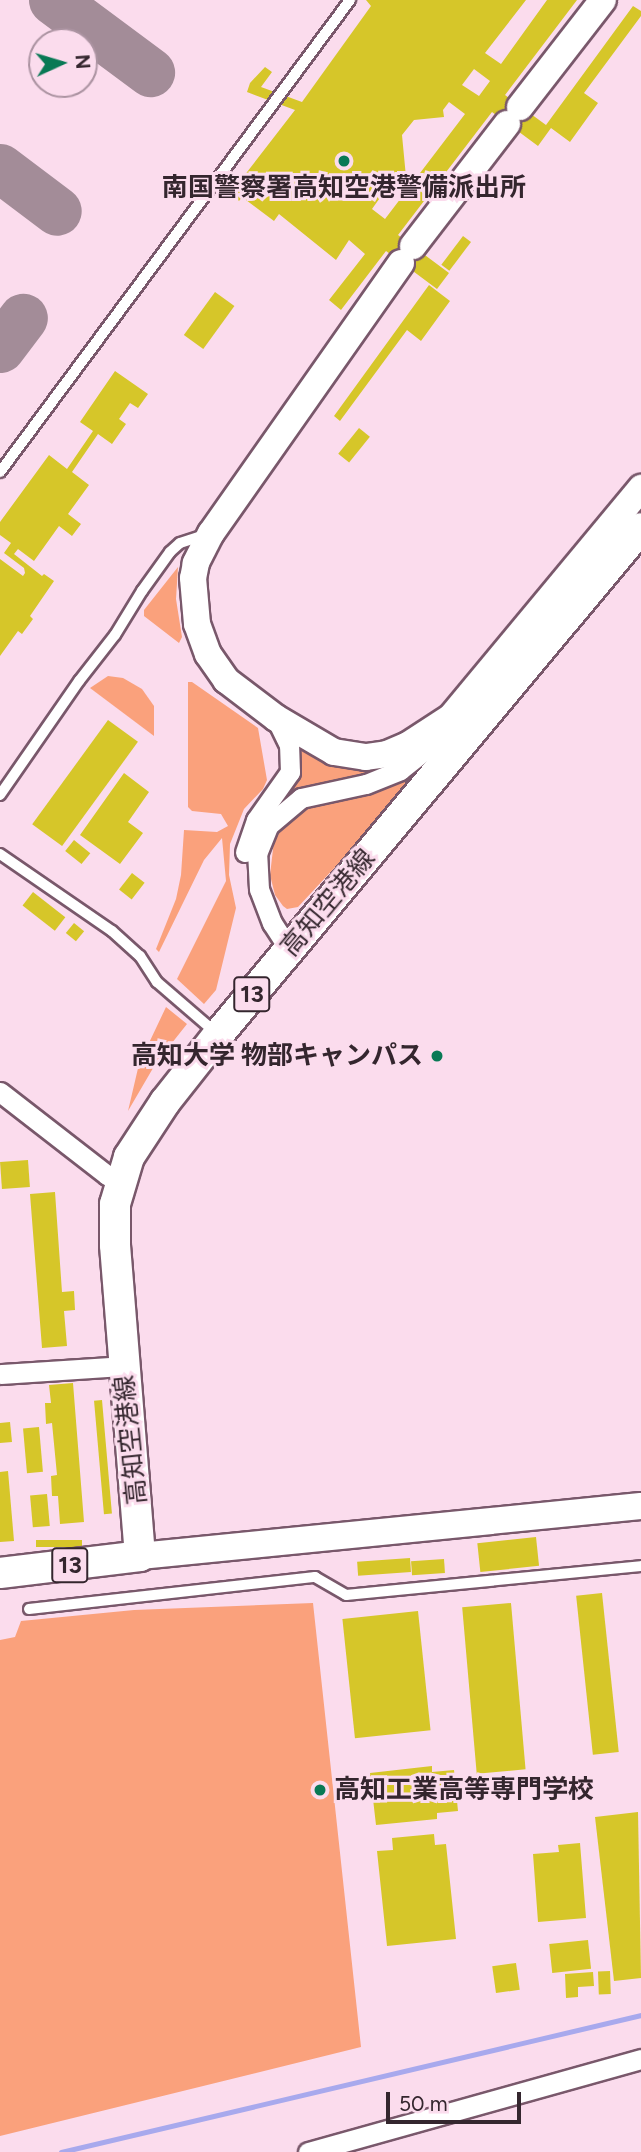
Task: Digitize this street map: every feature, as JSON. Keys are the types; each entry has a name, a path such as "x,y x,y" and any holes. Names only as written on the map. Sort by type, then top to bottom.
{"main road":[{"name":"高知空港線","path":"140,1556 114,1245 115,1204 129,1157 151,1122 218,1035 641,528"},
{"name":"13","path":"0,1573 140,1556"}],"street":[{"path":"451,717 408,745 387,754 366,757 334,752 276,718 226,680 202,642 195,613 193,578 196,563 211,533 407,254 603,0"},
{"path":"289,948 272,922 259,889 257,854 269,825 301,798 366,784 400,770 434,743 451,717 641,488"},
{"path":"276,718 289,745 290,772 256,820 248,837 244,866 248,893 264,931 289,948"},
{"path":"0,1092 107,1175 120,1182"},
{"path":"0,1374 124,1366"},
{"path":"140,1556 641,1506"},
{"path":"308,2152 641,2059"}],"lane":[{"path":"0,472 350,0"},
{"path":"0,795 79,681 116,635 142,591 170,552 180,543 211,533"},
{"path":"0,854 112,931 140,956 157,982 218,1035"},
{"path":"29,1609 315,1577 346,1595 641,1566"}],"shaded area":[{"path":"641,501 641,509 392,806 298,907 287,909 283,906 275,895 270,875 275,832 318,802 369,792"},
{"path":"178,567 176,599 182,637 179,643 144,616 144,610"},
{"path":"108,676 123,678 142,689 154,706 154,736 90,688"},
{"path":"188,682 192,682 258,728 267,780 263,789 244,809 230,844 229,875 236,908 216,990 204,1004 177,979 226,881 222,838 204,860 159,952 156,949 176,899 181,875 184,830 217,832 228,826 221,814 192,811 188,807"},
{"path":"300,743 387,768 364,778 299,790 269,814 296,775 301,763"},
{"path":"166,1007 187,1024 156,1063 128,1111 139,1064"},
{"path":"313,1603 361,2047 0,2136 0,1640 15,1637 21,1621 134,1610"}],"building":[{"path":"366,0 526,0 485,53 501,64 547,0 577,0 505,95 546,125 633,6 641,11 641,16 584,93 598,103 570,142 551,128 538,146 492,112 398,235 449,273 437,289 386,251 341,310 329,300 365,254 349,240 336,260 279,214 274,221 242,197 239,201 230,194 295,110 247,92 250,83 265,67 272,72 261,87 302,102 371,6","holes":["474,69 490,81 479,96 462,85","449,102 465,114 385,219 372,209 394,178 406,177 402,135 414,120 444,117 443,110"]},
{"path":"463,236 471,242 449,271 441,265"},
{"path":"429,285 450,301 421,341 407,330 340,421 334,416"},
{"path":"215,292 234,306 203,349 184,335"},
{"path":"115,371 148,394 138,408 130,403 119,419 126,424 112,444 98,434 72,472 89,485 68,514 81,524 72,536 59,526 34,561 18,549 14,554 42,576 44,574 54,581 30,616 33,619 22,634 18,631 0,656 0,559 23,576 25,573 24,568 4,553 11,543 0,535 0,522 49,455 67,469 93,431 80,422"},
{"path":"359,428 370,437 349,462 338,454"},
{"path":"108,720 138,742 62,846 32,824"},
{"path":"124,773 149,792 128,822 143,833 120,864 80,835"},
{"path":"74,840 90,853 82,864 65,851"},
{"path":"132,873 145,883 132,899 119,890"},
{"path":"33,892 65,917 55,931 23,905"},
{"path":"74,923 84,931 76,941 66,933"},
{"path":"28,1160 30,1187 2,1189 0,1162"},
{"path":"55,1192 62,1292 74,1291 75,1310 64,1311 67,1346 42,1348 30,1194"},
{"path":"73,1383 84,1522 60,1524 58,1496 52,1496 51,1476 57,1475 52,1423 46,1424 45,1403 51,1403 49,1385"},
{"path":"102,1400 112,1514 104,1514 94,1401"},
{"path":"10,1422 12,1442 0,1443 0,1423"},
{"path":"39,1427 43,1472 27,1473 23,1428"},
{"path":"8,1471 14,1541 0,1542 0,1472"},
{"path":"47,1494 50,1526 33,1527 30,1495"},
{"path":"536,1537 539,1566 480,1572 477,1543"},
{"path":"36,1540 82,1540 82,1547 36,1547"},
{"path":"410,1558 411,1572 358,1576 357,1562"},
{"path":"444,1559 445,1573 412,1575 411,1561"},
{"path":"602,1593 619,1752 593,1755 576,1596"},
{"path":"511,1603 526,1769 477,1774 462,1607"},
{"path":"418,1611 431,1730 355,1738 342,1619"},
{"path":"432,1766 432,1772 454,1770 458,1811 437,1813 437,1819 376,1825 370,1773"},
{"path":"638,1812 641,1978 614,1981 595,1817"},
{"path":"434,1834 435,1845 446,1844 456,1939 387,1946 377,1851 393,1850 392,1838"},
{"path":"580,1843 586,1918 538,1922 533,1854 559,1852 558,1845"},
{"path":"588,1940 591,1969 552,1973 549,1944"},
{"path":"516,1963 520,1990 496,1993 492,1966"},
{"path":"598,1971 610,1971 611,1994 599,1994"},
{"path":"593,1972 594,1986 578,1987 578,1997 566,1998 565,1974"}],"waterway":[{"path":"61,2152 641,2015"}],"taxiway":[{"path":"53,0 150,72"},
{"path":"0,168 57,211"},
{"path":"0,348 23,318"}],"place":[{"name":"南国警察署高知空港警備派出所","path":"344,161"},
{"name":"高知大学 物部キャンパス","path":"437,1056"},
{"name":"高知工業高等専門学校","path":"320,1790"}]}
